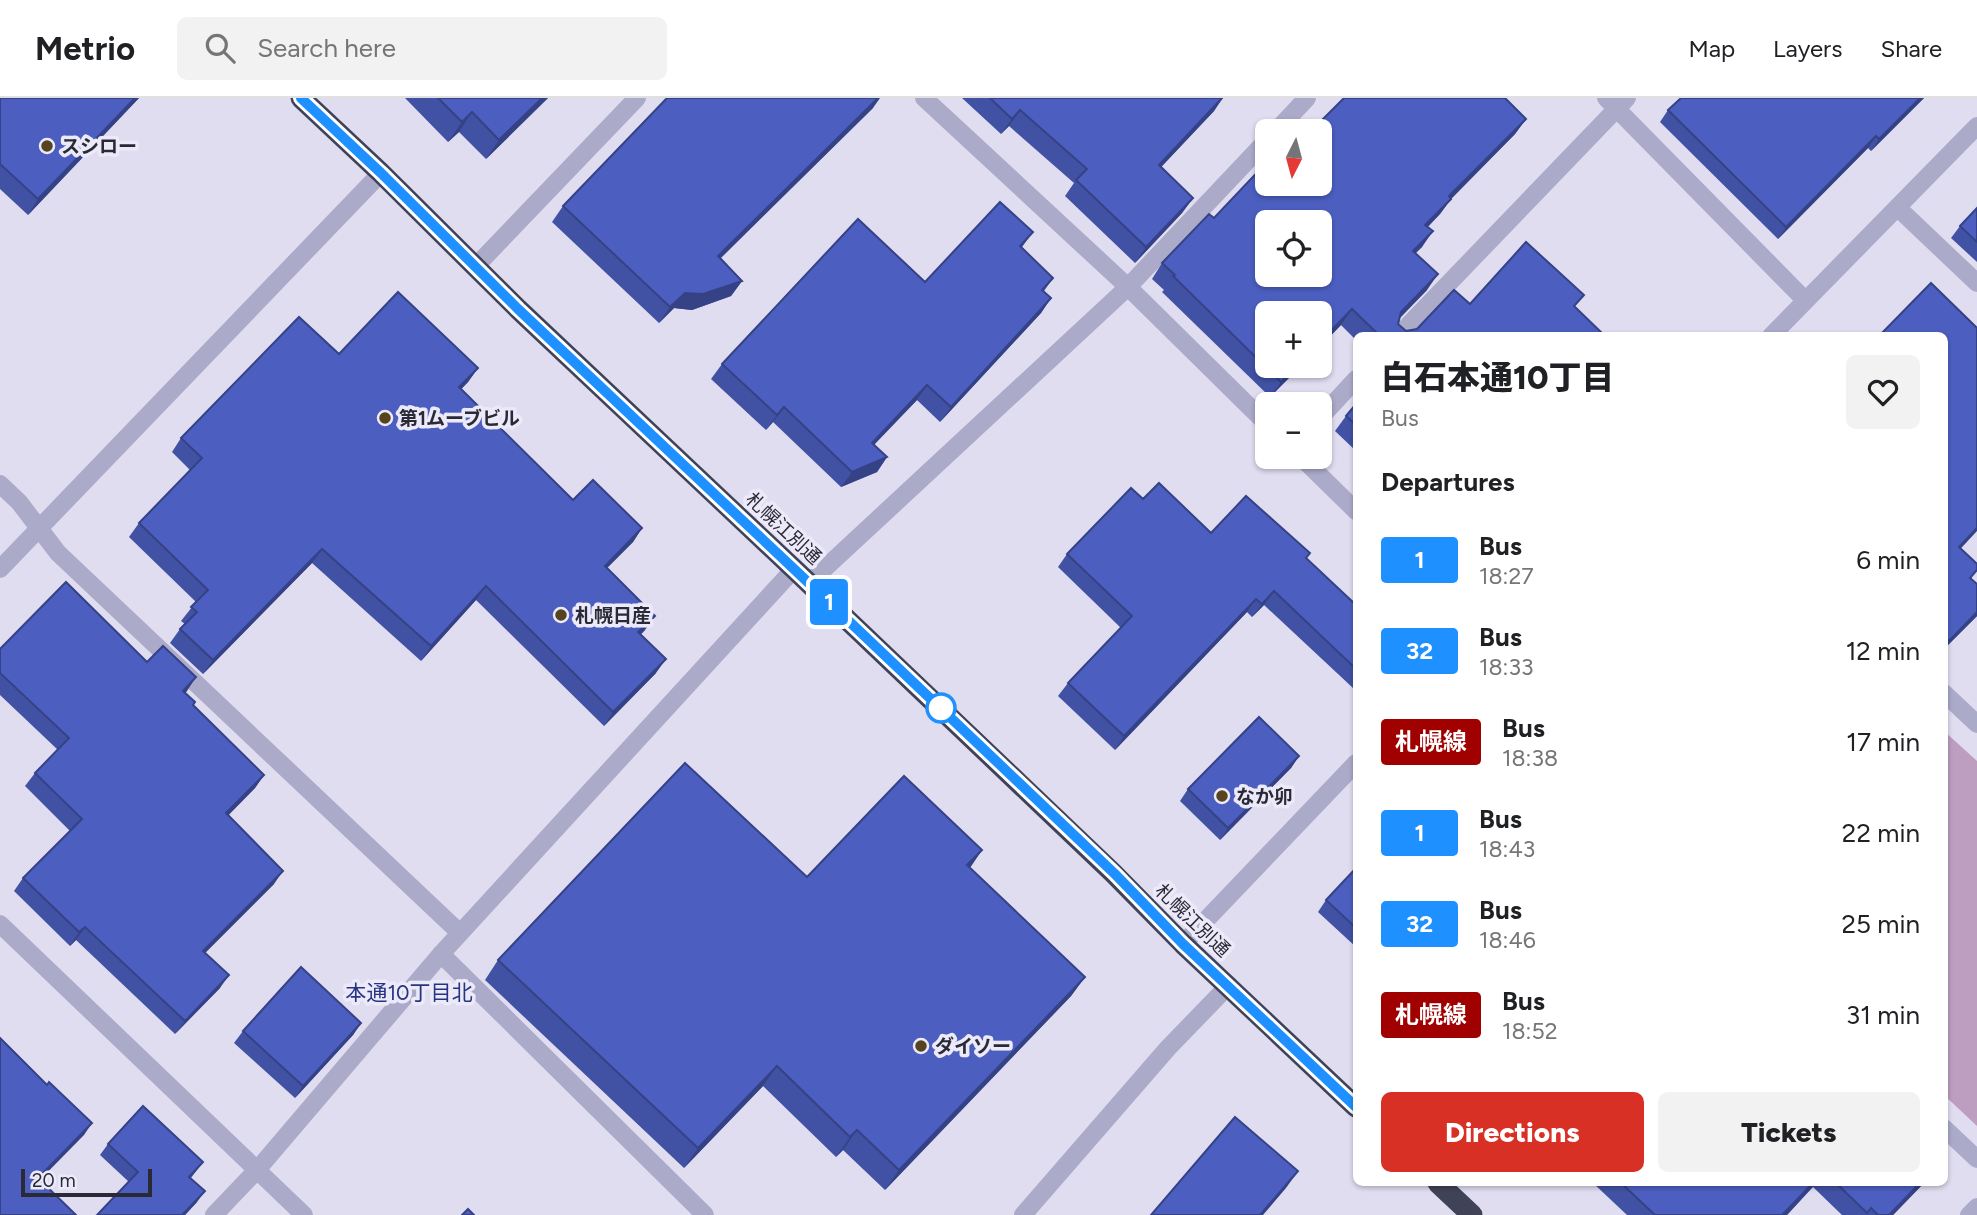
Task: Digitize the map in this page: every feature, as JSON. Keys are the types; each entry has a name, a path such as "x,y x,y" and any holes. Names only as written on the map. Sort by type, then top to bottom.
{"highway":[{"name":"札幌江別通","path":"301,98 1353,1104"},
{"path":"1441,1186 1472,1215"}],"street":[{"path":"475,267 637,98"},
{"path":"924,98 1128,287 1255,412"},
{"path":"1287,119 1307,98"},
{"path":"1402,332 1617,102 1805,300"},
{"path":"1775,332 1977,125"},
{"path":"214,1215 257,1170 460,933 802,576 1128,287 1255,153"},
{"path":"0,569 381,173"},
{"path":"1898,208 1977,283"},
{"path":"1332,405 1353,382"},
{"path":"1313,469 1353,508"},
{"path":"0,484 19,502 58,553 460,933"},
{"path":"1948,697 1977,724"},
{"path":"1183,944 1353,766"},
{"path":"0,924 304,1215"},
{"path":"441,954 705,1215"},
{"path":"1023,1215 1168,1048 1228,985"},
{"path":"1948,1132 1977,1159"},
{"path":"1969,1215 1977,1207"}],"shaded area":[{"path":"1948,735 1977,761 1977,1126 1948,1099"}],"building":[{"name":"スシロー","path":"0,98 135,98 38,199 0,164"},
{"path":"438,98 542,98 499,140 472,112 462,122"},
{"path":"667,98 878,98 718,256 742,281 703,294 685,293 670,307 563,206"},
{"path":"990,98 1222,98 1159,165 1193,198 1146,247 1076,180 1087,169 1020,110 1012,119"},
{"path":"1344,98 1505,98 1526,119 1449,196 1451,199 1425,225 1433,231 1413,251 1438,274 1401,312 1398,324 1406,331 1417,329 1454,290 1470,304 1526,242 1584,295 1574,306 1601,332 1376,332 1352,309 1332,330 1332,301 1255,301 1255,356 1162,263 1209,214 1214,218 1255,175 1255,196 1332,196 1332,119 1323,119"},
{"path":"1681,98 1920,98 1879,139 1876,136 1786,227 1668,110"},
{"path":"1000,202 1033,232 1020,246 1053,278 1042,290 1051,298 951,407 927,385 872,443 887,457 852,472 784,407 777,415 722,364 858,219 925,282"},
{"path":"1977,208 1977,242 1960,226"},
{"path":"1931,283 1977,328 1977,528 1959,547 1977,564 1977,570 1970,578 1977,584 1977,612 1949,641 1948,332 1883,332"},
{"path":"398,292 478,368 459,387 573,500 593,480 642,528 605,566 655,616 638,632 666,659 613,712 486,586 431,646 322,549 213,660 180,629 197,612 191,607 208,590 139,523 202,458 181,438 299,317 339,354"},
{"path":"1353,408 1353,422 1346,416"},
{"path":"1159,483 1211,533 1246,496 1310,553 1306,558 1353,602 1353,666 1274,591 1262,604 1256,599 1124,736 1068,683 1132,616 1067,554 1131,488 1143,499"},
{"path":"66,582 147,662 163,646 196,677 183,691 195,702 193,705 264,775 226,813 283,871 203,951 229,975 185,1021 85,927 79,932 23,878 82,819 35,773 69,738 0,673 0,649"},
{"path":"1259,717 1299,756 1228,828 1188,789"},
{"path":"685,763 807,877 904,776 982,850 967,865 1085,977 899,1170 857,1130 850,1137 777,1066 698,1148 498,960"},
{"path":"1353,871 1353,925 1326,900"},
{"path":"301,967 361,1023 303,1086 243,1031"},
{"path":"0,1038 47,1085 49,1082 92,1123 38,1178 76,1215 0,1215"},
{"path":"143,1106 203,1162 189,1177 205,1191 182,1215 97,1215 138,1172 108,1144"},
{"path":"1235,1117 1298,1171 1260,1215 1151,1215"},
{"path":"1624,1186 1810,1186 1782,1215 1655,1215"},
{"path":"1839,1186 1917,1186 1889,1215 1878,1215 1871,1208 1867,1213"},
{"path":"468,1209 474,1215 462,1215"}],"bus line":[{"name":"1","path":"301,98 518,309 1114,873 1183,944 1353,1104"}],"place":[{"name":"スシロー","path":"47,146"},
{"name":"第1ムーブビル","path":"385,418"},
{"name":"札幌日産","path":"561,615"},
{"name":"なか卯","path":"1222,796"},
{"name":"ダイソー","path":"921,1046"}],"district":[{"name":"本通10丁目北","path":"409,993"}]}
